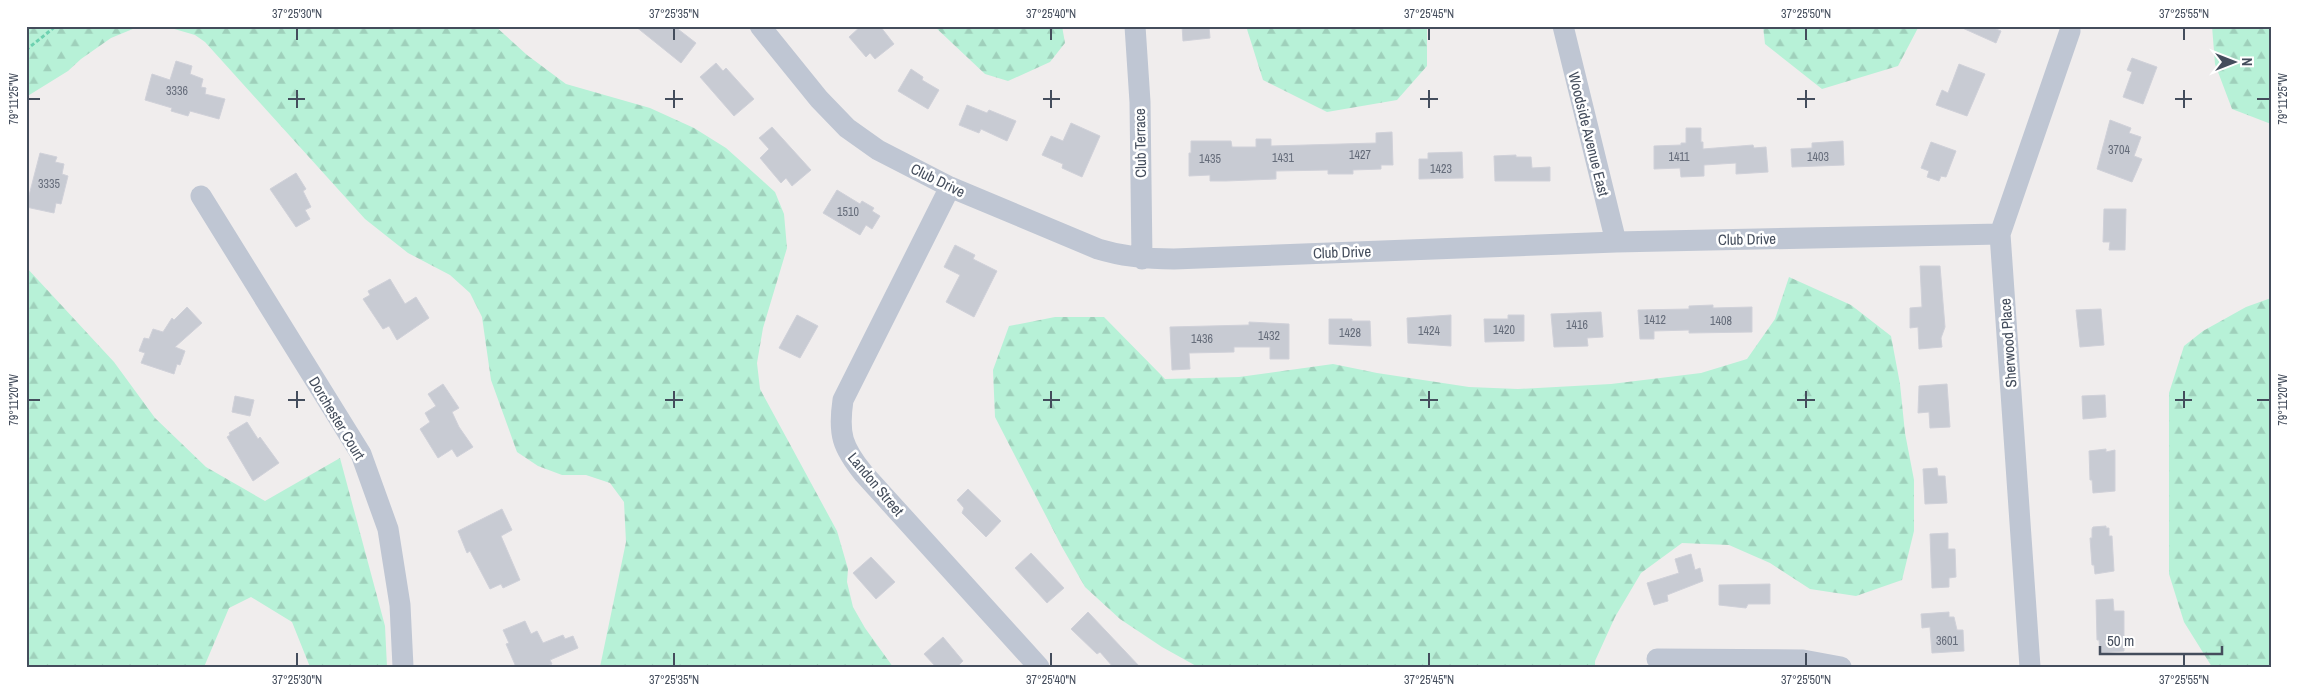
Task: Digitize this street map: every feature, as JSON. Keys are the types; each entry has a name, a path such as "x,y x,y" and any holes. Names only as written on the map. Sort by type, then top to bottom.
{"street":[{"name":"Club Drive","path":"760,26 819,99 847,128 878,150 950,187 1098,249 1120,256 1142,259 1616,242 2000,234"},
{"name":"Club Terrace","path":"1135,26 1140,102 1142,259"},
{"name":"Woodside Avenue East","path":"1563,26 1616,242"},
{"name":"Sherwood Place","path":"2030,667 2000,234 2070,31"},
{"name":"Landon Street","path":"950,187 843,400 840,433 846,450 864,474 1039,667"},
{"name":"Dorchester Court","path":"201,196 361,454 388,529 400,605 403,667"},
{"path":"1657,659 1803,660 1841,667"}],"path":[{"path":"26,50 56,26"}],"green space":[{"path":"26,26 140,26 111,38 81,59 68,71 26,97"},
{"path":"164,26 495,26 527,55 566,84 650,108 694,128 726,148 775,192 784,214 787,248 763,328 757,363 760,389 837,531 848,569 847,582 853,607 865,628 893,667 600,667 626,542 624,502 610,483 586,475 562,475 538,466 517,452 491,380 482,317 470,293 450,275 408,253 365,219 205,42 195,35"},
{"path":"934,26 1062,26 1065,43 1050,62 1008,81 985,74"},
{"path":"1246,26 1427,26 1427,66 1397,100 1327,112 1263,80"},
{"path":"1763,26 1919,26 1898,66 1822,89 1765,44"},
{"path":"2212,26 2271,26 2271,124 2232,109 2215,64"},
{"path":"26,267 114,362 155,418 206,467 265,501 340,458 385,626 387,667 310,667 292,622 251,597 229,608 204,667 26,667"},
{"path":"1789,277 1851,305 1891,336 1914,480 1914,531 1902,580 1856,596 1810,589 1770,563 1729,545 1682,543 1641,573 1615,617 1595,661 1595,667 1198,667 1162,647 1120,619 1085,587 1062,547 995,417 993,370 1009,326 1055,317 1104,317 1165,379 1239,377 1333,364 1377,373 1469,387 1518,389 1611,384 1701,373 1747,359 1775,319"},
{"path":"2271,298 2271,667 2212,667 2184,622 2169,574 2169,393 2184,346 2203,331 2246,307"}],"building":[{"path":"635,26 674,26 696,43 681,63"},
{"path":"861,26 880,26 894,44 875,59 870,53 866,57 849,37"},
{"path":"1182,26 1209,26 1210,38 1183,41"},
{"path":"1958,26 1989,26 2001,31 1996,43"},
{"path":"2132,58 2157,67 2143,104 2123,97 2132,72 2127,70"},
{"path":"176,61 192,66 190,74 203,79 201,87 206,88 205,94 225,99 219,119 190,111 188,116 171,111 172,108 145,100 152,74 170,80"},
{"path":"716,63 723,71 726,68 754,99 734,116 700,77"},
{"path":"1959,64 1985,74 1967,116 1936,105 1942,90 1948,93"},
{"path":"911,69 923,77 922,80 939,90 928,109 898,91"},
{"path":"967,105 987,113 989,110 1016,121 1007,141 981,129 979,133 959,125"},
{"path":"2110,120 2131,128 2129,133 2141,137 2134,156 2142,159 2132,182 2097,169"},
{"path":"1071,123 1100,136 1082,177 1062,168 1063,164 1042,155 1051,136 1063,141"},
{"path":"772,127 811,170 792,186 786,178 781,183 760,158 769,149 759,138"},
{"path":"1686,128 1701,128 1703,149 1753,145 1754,148 1766,147 1768,172 1736,174 1736,163 1704,165 1704,176 1681,177 1680,168 1654,169 1654,146 1681,145 1681,143 1686,143"},
{"path":"1392,132 1393,165 1381,165 1381,169 1353,170 1353,174 1328,174 1328,170 1276,171 1276,179 1226,181 1210,181 1210,175 1189,176 1191,141 1231,141 1232,147 1256,147 1256,139 1271,139 1271,146 1376,143 1376,133"},
{"path":"1843,141 1844,165 1792,167 1791,149 1812,148 1812,143"},
{"path":"1931,142 1956,151 1946,177 1941,176 1939,181 1927,177 1929,171 1921,168"},
{"path":"1462,152 1463,178 1419,179 1419,159 1428,159 1428,153"},
{"path":"40,153 57,157 55,162 64,164 62,174 68,176 61,204 56,203 54,213 26,207"},
{"path":"1516,155 1516,157 1531,157 1532,168 1550,167 1550,181 1495,181 1494,156"},
{"path":"296,173 306,189 303,191 311,207 305,210 310,219 296,227 270,189"},
{"path":"837,190 860,204 862,201 874,208 872,211 880,216 872,229 866,225 860,235 823,213"},
{"path":"2104,209 2126,209 2125,250 2109,250 2110,242 2103,242"},
{"path":"955,245 975,255 973,259 997,271 974,317 946,302 960,275 944,267"},
{"path":"1920,266 1940,266 1945,327 1941,338 1942,347 1919,349 1918,327 1910,328 1910,308 1922,307"},
{"path":"390,279 405,304 416,297 429,318 397,340 389,326 383,329 363,299 370,295 368,291"},
{"path":"1713,305 1713,308 1752,307 1752,332 1689,333 1689,330 1654,331 1654,339 1640,339 1638,310 1689,309 1689,306"},
{"path":"187,307 202,323 175,347 185,351 180,365 177,364 174,374 141,363 145,353 139,351 144,338 149,339 153,329 163,332 172,318 174,320"},
{"path":"2101,309 2104,345 2080,347 2076,310"},
{"path":"1601,312 1603,337 1587,338 1588,346 1554,347 1551,314"},
{"path":"797,315 818,326 800,358 779,348"},
{"path":"1451,315 1451,346 1408,343 1407,318"},
{"path":"1508,315 1524,315 1524,341 1485,342 1484,319 1508,319"},
{"path":"1329,319 1370,321 1371,346 1329,344"},
{"path":"1249,322 1289,324 1289,359 1270,359 1270,347 1234,347 1234,352 1189,353 1190,369 1172,370 1170,327 1249,325"},
{"path":"443,384 459,408 452,412 459,427 473,447 457,457 452,449 438,458 420,429 430,422 425,413 436,406 428,394"},
{"path":"1947,384 1950,427 1930,428 1929,412 1918,413 1919,386"},
{"path":"2105,395 2106,417 2083,419 2082,396"},
{"path":"235,396 254,400 250,416 232,412"},
{"path":"247,422 258,439 260,437 279,463 253,481 227,437 230,435 229,433"},
{"path":"2106,449 2106,452 2115,450 2115,491 2093,493 2092,480 2090,480 2089,451"},
{"path":"1937,468 1938,476 1945,476 1947,503 1925,504 1923,469"},
{"path":"968,489 1001,521 986,537 962,513 964,508 957,500"},
{"path":"502,509 512,530 501,536 520,580 503,588 501,584 490,589 470,551 467,553 458,531"},
{"path":"2106,526 2106,528 2109,528 2109,536 2112,536 2114,571 2095,574 2094,565 2092,565 2090,538 2092,538 2092,529 2093,527"},
{"path":"1948,533 1948,549 1955,549 1956,577 1949,578 1949,587 1932,588 1930,534"},
{"path":"1031,553 1064,588 1047,603 1015,568"},
{"path":"1691,554 1695,570 1700,568 1703,581 1667,595 1668,601 1654,605 1647,583 1679,573 1675,559"},
{"path":"871,557 895,582 876,599 853,573"},
{"path":"1770,584 1770,604 1748,604 1746,608 1719,605 1719,585"},
{"path":"2113,599 2114,611 2124,611 2124,651 2100,653 2099,640 2097,640 2096,600"},
{"path":"1088,612 1140,667 1113,667 1100,652 1097,654 1071,629"},
{"path":"1949,612 1949,617 1954,617 1957,630 1963,630 1964,651 1932,653 1930,627 1922,628 1921,614"},
{"path":"525,621 531,634 537,631 543,643 563,635 565,639 573,636 578,648 550,660 552,664 544,667 516,667 506,644 509,643 503,630"},
{"path":"943,637 963,661 957,667 936,667 924,654"}]}
